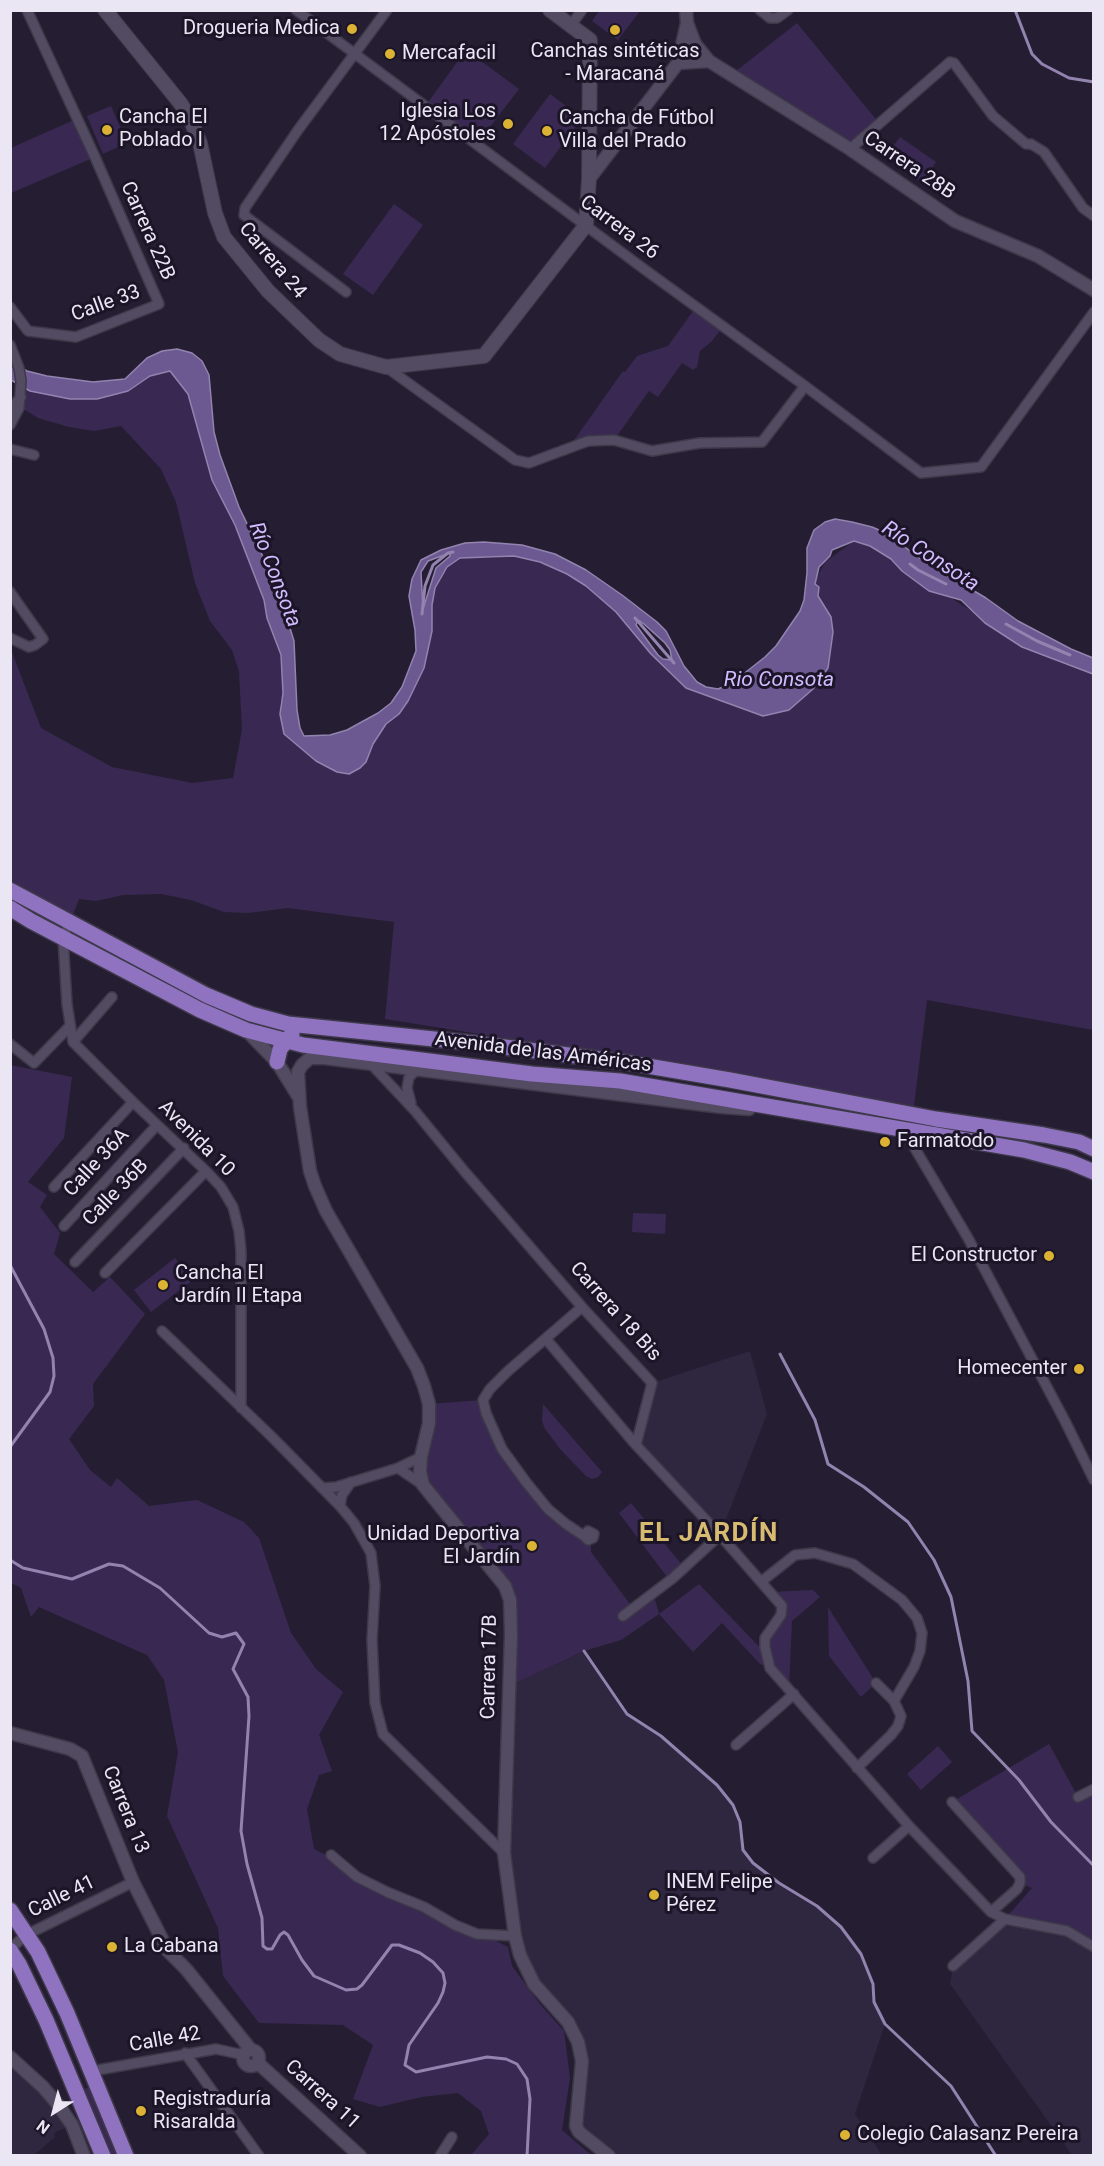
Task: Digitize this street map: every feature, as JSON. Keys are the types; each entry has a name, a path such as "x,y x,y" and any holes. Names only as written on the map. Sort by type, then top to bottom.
{"main road":[{"name":"Carrera 24","path":"105,10 181,104 192,123 200,143 215,213 224,237 268,291 319,340 340,354 386,367 484,356 586,225"},
{"path":"550,10 590,40 589,179 586,225"},
{"name":"Avenida de las Américas","path":"10,890 206,995 251,1014 288,1024 624,1062 936,1119 1044,1135 1079,1142 1094,1149"},
{"name":"Avenida de las Américas","path":"10,908 200,1010 246,1030 285,1040 355,1052 532,1074 620,1081 1024,1150 1070,1162 1094,1172"},
{"path":"277,1062 280,1049 292,1034 303,1032 342,1035 357,1031"},
{"path":"432,1061 471,1059 541,1066 547,1065 551,1053"},
{"path":"904,1130 907,1120 936,1119"},
{"path":"10,1910 38,1952 67,2013 126,2156"},
{"path":"10,1949 46,2020 103,2156"}],"street":[{"name":"Carrera 22B","path":"27,10 95,157 159,304"},
{"name":"Carrera 26","path":"296,10 806,386 921,474 981,467 1094,312"},
{"path":"346,292 244,215 245,208 271,167 387,10"},
{"path":"571,26 582,10"},
{"path":"760,10 770,18 777,18 788,10"},
{"path":"589,179 678,63 686,17"},
{"name":"Carrera 28B","path":"686,17 695,44 709,61 850,149 955,221 1038,256 1094,290"},
{"path":"678,63 709,61"},
{"path":"850,149 950,62 954,63 993,116 1026,144 1031,144 1044,152 1083,208 1094,216"},
{"name":"Calle 33","path":"10,307 28,332 76,337 159,304"},
{"path":"10,345 21,381 19,408 10,425"},
{"path":"386,367 515,460 529,463 588,441 614,440 652,451 700,443 762,442 806,386"},
{"path":"10,409 21,397"},
{"path":"10,450 34,455"},
{"path":"10,592 43,639 29,647 10,639"},
{"path":"69,923 63,938 73,1041"},
{"path":"73,1041 112,997"},
{"path":"10,1044 34,1063 70,1026"},
{"path":"246,1030 277,1062 298,1097"},
{"name":"Avenida 10","path":"73,1041 133,1102 184,1148 221,1187 233,1207 239,1231 242,1408"},
{"name":"Carrera 18 Bis","path":"355,1052 371,1064 416,1111 465,1172 582,1307 652,1383 636,1445"},
{"path":"371,1064 310,1058 298,1072 298,1097 310,1171 326,1211 417,1368 424,1386 429,1404 429,1423 421,1457 420,1471 423,1485"},
{"path":"416,1070 432,1061"},
{"name":"Carrera 18 Bis","path":"371,1064 722,1107 788,1110"},
{"name":"Carrera 18 Bis","path":"416,1070 409,1077 407,1088 416,1111"},
{"path":"54,1187 133,1102"},
{"name":"Calle 36A","path":"64,1226 157,1125"},
{"path":"904,1130 968,1238 1094,1480"},
{"name":"Calle 36B","path":"75,1262 184,1148"},
{"path":"105,1273 206,1171"},
{"path":"582,1307 508,1371 490,1389 483,1400 486,1413 502,1449 526,1482 548,1509 584,1536"},
{"path":"162,1331 242,1408 340,1506 354,1523 371,1553 375,1586 372,1640 375,1703 383,1734 504,1853"},
{"path":"546,1339 636,1445 762,1581 782,1606 781,1615 765,1638 770,1668 909,1826 991,1912 1005,1920 1067,1931 1094,1947"},
{"path":"322,1488 398,1468 421,1457"},
{"path":"398,1468 423,1485"},
{"path":"340,1506 342,1495 351,1482"},
{"name":"Carrera 17B","path":"423,1485 504,1586 510,1600 512,1634 504,1853 515,1936 520,1955 534,1984 568,2022 578,2042 582,2061 576,2126 579,2132 609,2156"},
{"path":"624,1616 673,1578 720,1535"},
{"path":"762,1581 795,1555 815,1553 853,1564 902,1600 917,1618 922,1633 920,1651 914,1667 894,1701"},
{"path":"857,1768 891,1735 898,1726 901,1716 894,1701 876,1683"},
{"path":"736,1745 794,1694"},
{"name":"Carrera 13","path":"10,1733 70,1749 82,1756 133,1882"},
{"path":"1078,1797 1094,1789"},
{"path":"952,1802 1020,1877 1017,1889 991,1912"},
{"path":"873,1858 909,1826"},
{"path":"331,1856 357,1877 387,1892 424,1906 455,1925 477,1934 515,1936"},
{"path":"133,1882 168,1951 186,1969 247,2052"},
{"name":"Calle 41","path":"10,1949 26,1935 133,1882"},
{"path":"953,1966 1005,1920"},
{"name":"Calle 42","path":"92,2071 216,2049 247,2052"},
{"name":"Carrera 11","path":"247,2052 244,2061 249,2066 258,2063 360,2156"},
{"path":"185,2053 259,2156"},
{"path":"10,2057 43,2087 59,2106 72,2126 84,2156"},
{"path":"440,2156 452,2137"}],"shaded area":[{"name":"Canchas sintéticas - Maracaná","path":"599,11 640,11 618,40 592,21"},
{"path":"797,23 879,123 850,149 731,75"},
{"path":"466,50 519,89 477,144 426,105"},
{"name":"Cancha de Fútbol Villa del Prado","path":"550,94 582,118 545,168 513,144"},
{"name":"Cancha El Poblado I","path":"111,106 127,143 103,154 87,116"},
{"path":"76,119 95,157 11,193 11,148"},
{"path":"900,137 936,162 922,183 885,157"},
{"path":"394,204 423,225 373,295 343,274"},
{"path":"696,307 723,327 700,351 697,367 693,370 682,363 658,397 649,391 614,440 570,446 623,371 625,372 637,356 668,346"},
{"path":"170,371 188,394 212,480 235,525 264,600 267,618 281,658 283,693 280,704 284,734 316,761 337,772 349,774 366,762 373,744 386,724 399,714 424,668 432,631 432,605 435,588 447,567 459,558 495,558 521,553 567,574 586,586 616,612 651,654 686,688 763,716 833,632 814,584 825,562 854,541 870,546 973,612 1093,669 1093,1030 927,1000 913,1114 611,1055 385,1019 394,922 288,908 248,913 224,912 191,900 161,894 123,895 96,901 79,899 73,915 11,880 10,647 41,728 112,767 192,783 233,778 242,730 239,671 232,650 210,621 195,583 176,502 161,469 121,426 94,431 69,427 38,418 22,408 25,388 30,391 128,391 150,376"},
{"path":"10,1065 72,1077 64,1138 28,1182 47,1195 40,1207 60,1233 54,1254 93,1292 110,1277 145,1314 93,1384 94,1406 69,1439 90,1470 111,1487 117,1478 149,1506 197,1500 244,1522 259,1538 291,1633 316,1669 343,1692 319,1735 332,1771 319,1775 307,1809 314,1849 508,1947 512,1966 539,2003 564,2031 570,2078 562,2130 591,2155 471,2155 489,2134 481,2111 458,2093 421,2097 380,2107 353,2099 373,2045 343,2025 259,2023 223,1976 218,1928 167,1816 178,1752 164,1680 147,1655 39,1607 31,1617 21,1588 11,1583"},
{"path":"633,1213 666,1214 665,1234 632,1232"},
{"name":"Cancha El Jardín II Etapa","path":"175,1258 193,1280 151,1312 134,1290"},
{"path":"750,1351 767,1414 720,1535 636,1445 652,1383"},
{"name":"Unidad Deportiva El Jardín","path":"483,1400 502,1449 548,1509 591,1540 591,1552 630,1604 652,1589 659,1614 621,1640 584,1651 509,1686 510,1600 423,1485 429,1404"},
{"path":"543,1404 602,1472 598,1477 592,1479 586,1476 545,1429 542,1421"},
{"path":"631,1503 683,1566 667,1577 619,1513"},
{"path":"699,1584 768,1656 765,1647 781,1615 771,1592 813,1590 820,1597 792,1621 789,1688 771,1668 760,1664 722,1623 693,1652 659,1614"},
{"path":"828,1607 876,1683 861,1697 829,1656"},
{"name":"INEM Felipe Pérez","path":"584,1651 627,1714 661,1736 717,1785 733,1805 740,1822 743,1850 753,1863 779,1883 817,1906 841,1927 861,1954 873,1984 874,2002 885,2024 855,2114 882,2155 609,2155 579,2132 578,2042 520,1955 507,1869 509,1686"},
{"path":"1049,1744 1078,1797 1093,1789 1093,1947 1071,1934 1005,1919 1032,1888 1020,1883 952,1802"},
{"path":"938,1746 952,1762 921,1790 907,1774"},
{"path":"1005,1919 1067,1931 1093,1947 1093,2155 1072,2155 950,1984 953,1966"},
{"path":"10,2057 72,2125 54,2133 55,2137 34,2155 11,2155"},
{"path":"92,2086 120,2155 109,2155 82,2090"}],"water":[{"name":"Rio Consota","path":"177,349 192,353 202,361 209,375 214,432 220,455 239,507 268,567 294,641 297,710 304,736 330,735 347,730 391,703 402,687 416,651 409,596 412,579 421,560 441,550 465,543 522,545 555,554 586,570 657,622 666,631 684,666 697,682 706,687 718,689 732,683 765,657 776,646 800,611 804,600 807,573 807,548 814,530 825,522 835,519 852,522 886,533 925,562 986,598 1018,621 1093,658 1093,674 1022,647 985,623 961,600 929,591 902,571 891,559 870,546 854,541 832,550 830,556 819,567 815,584 819,587 818,596 831,617 833,632 828,668 813,689 789,710 763,716 686,688 651,654 616,612 586,586 567,574 540,562 514,556 460,558 447,567 435,588 432,605 432,631 424,668 408,701 399,714 386,724 373,744 366,762 360,768 349,774 337,772 316,761 284,734 280,714 283,693 281,655 267,618 264,600 235,525 212,480 188,394 170,371 150,376 128,391 97,399 70,399 30,391 11,380 10,361 27,371 47,376 93,382 125,379 147,358 162,351","holes":["450,553 450,556 436,568 423,609 421,572 428,561","638,620 665,643 670,650 672,660 663,659 658,655 636,625"]}],"waterway":[{"path":"1015,10 1032,54 1042,64 1069,78 1094,82"},
{"name":"Río Consota","path":"422,614 425,586 433,565 448,553 453,552"},
{"name":"Río Consota","path":"910,564 946,584"},
{"name":"Río Consota","path":"635,618 674,663"},
{"name":"Río Consota","path":"1006,624 1070,655"},
{"path":"10,1265 44,1329 53,1358 54,1376 50,1392 10,1447"},
{"path":"780,1354 815,1420 828,1464 864,1487 908,1522 934,1560 951,1597 968,1681 972,1731 1019,1780 1051,1822 1094,1866"},
{"path":"10,1560 23,1568 72,1579 109,1564 123,1566 160,1588 209,1633 222,1637 236,1633 244,1644 233,1669 248,1697 249,1716 241,1831 247,1864 262,1918 263,1946 272,1949 284,1932 314,1976 346,1990 357,1989 362,1985 392,1945 399,1945 420,1953 433,1962 443,1973 445,1983 443,1992 409,2045 405,2065 416,2072 487,2057 506,2059 517,2064 527,2079 530,2099 527,2156"},
{"path":"584,1651 627,1714 661,1736 717,1785 733,1805 740,1822 743,1850 753,1863 779,1883 817,1906 841,1927 861,1954 873,1984 874,2002 885,2024 951,2086 996,2156"}],"place":[{"name":"Drogueria Medica","path":"352,29"},
{"name":"Canchas sintéticas - Maracaná","path":"615,30"},
{"name":"Mercafacil","path":"390,54"},
{"name":"Iglesia Los 12 Apóstoles","path":"508,124"},
{"name":"Cancha El Poblado I","path":"107,130"},
{"name":"Cancha de Fútbol Villa del Prado","path":"547,131"},
{"name":"Farmatodo","path":"885,1142"},
{"name":"El Constructor","path":"1049,1256"},
{"name":"Cancha El Jardín II Etapa","path":"163,1285"},
{"name":"Homecenter","path":"1079,1369"},
{"name":"Unidad Deportiva El Jardín","path":"532,1546"},
{"name":"INEM Felipe Pérez","path":"654,1895"},
{"name":"La Cabana","path":"112,1947"},
{"name":"Registraduría Risaralda","path":"141,2111"},
{"name":"Colegio Calasanz Pereira","path":"845,2135"}],"district":[{"name":"EL JARDÍN","path":"709,1534"}]}
